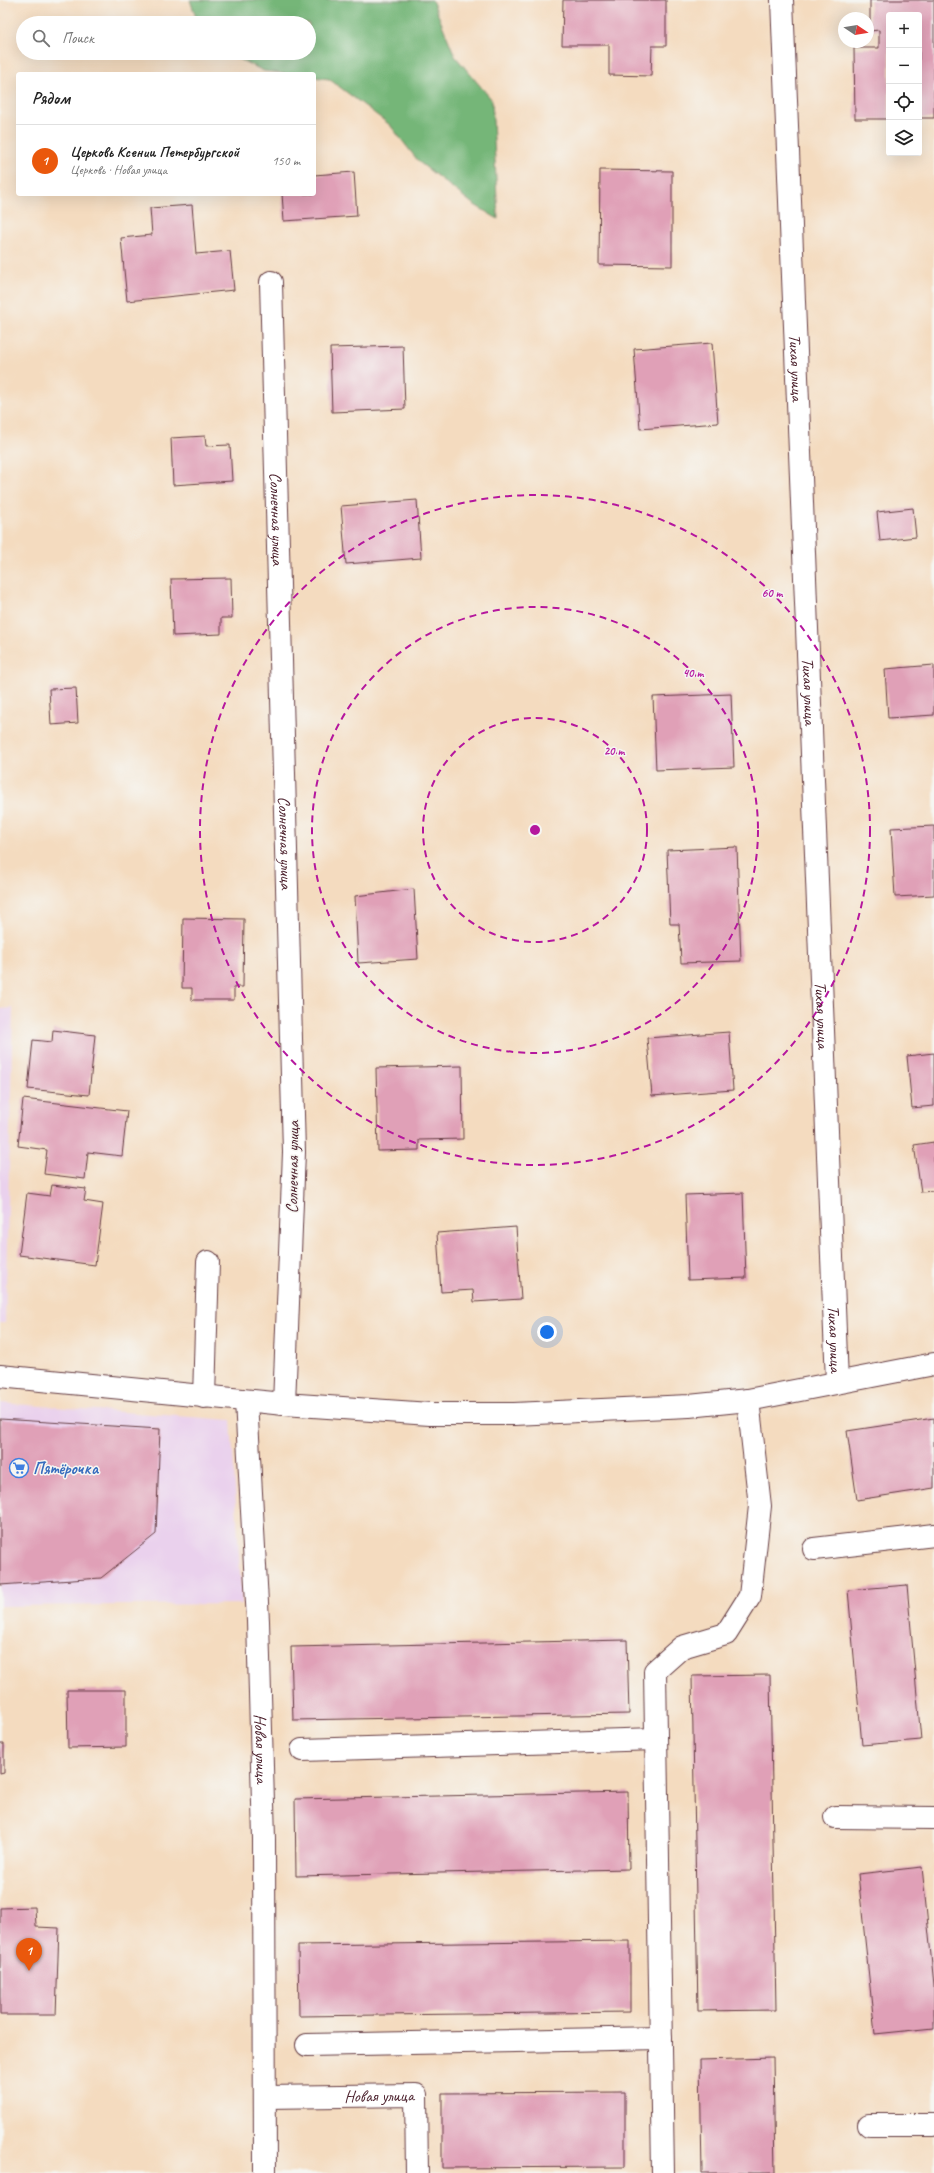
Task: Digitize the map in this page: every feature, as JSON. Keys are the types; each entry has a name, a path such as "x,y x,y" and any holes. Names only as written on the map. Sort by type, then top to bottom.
{"street":[{"name":"Тихая улица","path":"782,0 837,1382"},
{"name":"Солнечная улица","path":"271,282 294,1152 284,1404"},
{"path":"204,1397 208,1262"},
{"path":"0,1376 284,1404 430,1414 514,1414 689,1406 748,1400 934,1364"},
{"path":"663,2173 655,1671 682,1647 726,1634 750,1596 760,1506 748,1400"},
{"name":"Новая улица","path":"246,1401 258,1621 264,1839 265,2173"},
{"path":"814,1549 934,1535"},
{"path":"302,1750 656,1739"},
{"path":"834,1817 934,1818"},
{"path":"307,2045 661,2038"},
{"name":"Новая улица","path":"265,2097 416,2095 417,2173"},
{"path":"869,2125 934,2125"}],"shaded area":[{"path":"13,1008 5,1323 0,1323 0,1009"},
{"path":"0,1403 231,1420 242,1604 0,1606"}],"green space":[{"path":"190,0 432,0 455,56 492,100 498,219 473,204 419,162 390,125 329,79 316,77 316,72 264,71 241,60 316,60 316,16 196,16"}],"building":[{"path":"563,0 666,0 666,46 652,46 651,76 609,75 609,45 562,45"},
{"path":"870,0 934,0 934,118 922,118 922,12 886,12 886,119 855,119 854,48 879,48 879,30 874,31 874,12 870,12"},
{"path":"600,170 672,171 672,266 599,265"},
{"path":"354,172 357,216 284,221 282,196 316,196 316,175"},
{"path":"192,205 196,254 230,251 234,290 127,301 121,238 152,235 150,208"},
{"path":"712,343 718,423 640,429 634,349"},
{"path":"403,346 405,409 332,412 330,348"},
{"path":"205,436 206,446 230,445 232,481 173,485 171,438"},
{"path":"417,500 421,558 346,564 341,506"},
{"path":"913,508 916,537 880,541 877,512"},
{"path":"231,578 232,618 221,618 221,634 173,636 171,579"},
{"path":"934,665 934,715 888,718 885,669"},
{"path":"76,688 78,723 51,725 49,689"},
{"path":"731,694 734,767 656,770 653,697"},
{"path":"934,826 934,895 895,897 891,828"},
{"path":"737,847 741,961 681,963 679,924 670,924 667,850"},
{"path":"414,889 418,959 358,963 355,896"},
{"path":"183,918 244,919 243,987 234,987 234,1000 192,1000 192,988 182,988"},
{"path":"53,1030 95,1035 89,1095 28,1089 33,1040 52,1042"},
{"path":"729,1032 733,1090 652,1096 647,1038"},
{"path":"934,1053 934,1106 912,1108 907,1056"},
{"path":"462,1066 463,1139 419,1140 419,1150 378,1151 376,1068"},
{"path":"23,1099 127,1111 122,1156 88,1152 85,1179 44,1174 47,1150 18,1146"},
{"path":"934,1142 934,1191 921,1192 914,1145"},
{"path":"52,1185 86,1189 84,1201 103,1204 95,1265 19,1255 27,1193 50,1196"},
{"path":"743,1193 746,1278 688,1280 685,1195"},
{"path":"516,1227 521,1299 474,1302 473,1290 441,1292 437,1233"},
{"path":"934,1418 934,1488 857,1500 847,1431"},
{"path":"0,1419 160,1429 156,1534 101,1578 0,1585"},
{"path":"907,1585 921,1740 862,1745 848,1590"},
{"path":"627,1640 629,1714 293,1720 291,1647"},
{"path":"770,1675 776,2010 698,2011 692,1676"},
{"path":"67,1690 126,1690 126,1747 68,1748"},
{"path":"0,1744 4,1744 4,1773 0,1774"},
{"path":"628,1792 629,1869 296,1876 295,1799"},
{"path":"922,1867 934,1985 934,2028 875,2034 858,1874"},
{"path":"35,1907 36,1927 59,1928 56,2015 0,2015 0,1908"},
{"path":"630,1941 630,2012 299,2016 298,1945"},
{"path":"773,2058 775,2173 702,2173 700,2060"},
{"path":"625,2092 625,2167 442,2168 442,2093"}],"place":[{"name":"Пятёрочка","path":"19,1468"},
{"name":"Церковь Ксении Петербургской","path":"29,1971"}]}
